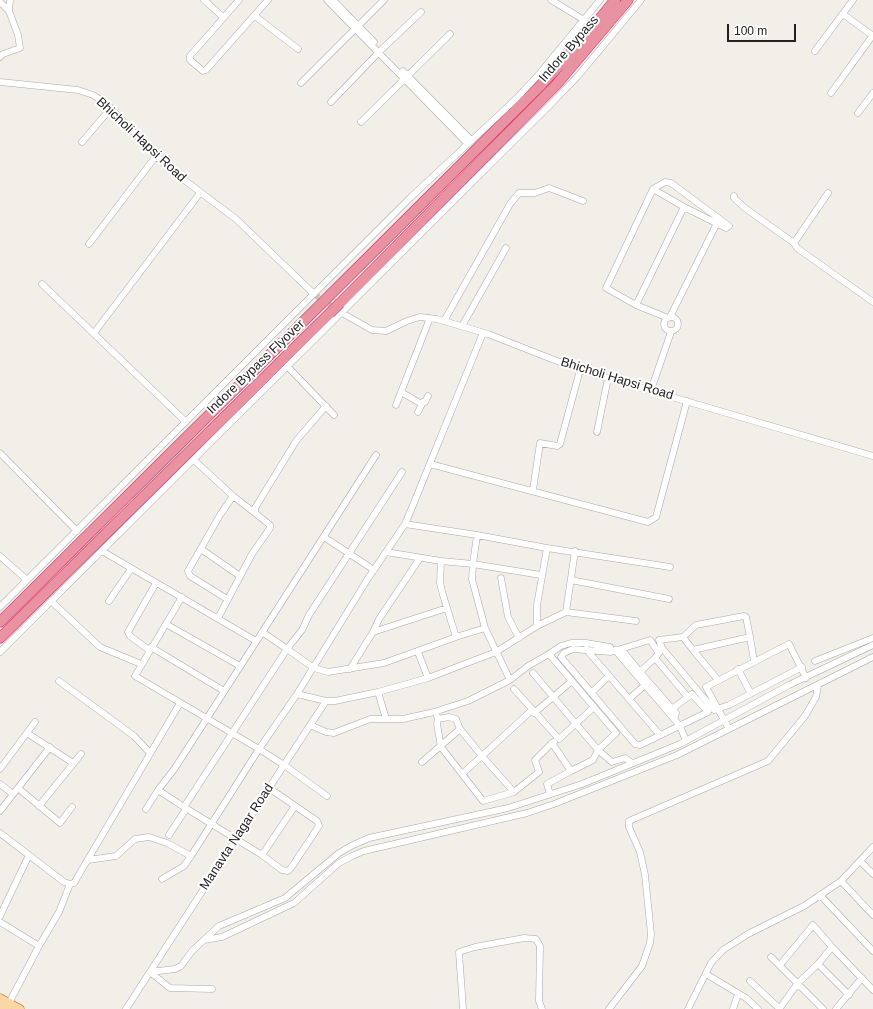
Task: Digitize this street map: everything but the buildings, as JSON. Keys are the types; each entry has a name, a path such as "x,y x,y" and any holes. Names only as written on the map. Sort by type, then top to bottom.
{"highway":[{"name":"Indore Bypass","path":"524,112 615,0"},
{"name":"Indore Bypass","path":"524,112 584,53 628,0"},
{"name":"Indore Bypass Flyover","path":"0,622 484,143 524,112"},
{"name":"Indore Bypass Flyover","path":"0,638 477,165 524,112"}],"main road":[{"path":"0,998 8,1007"},
{"path":"0,1005 20,1009"}],"street":[{"path":"9,11 10,0"},
{"path":"204,0 223,17"},
{"path":"239,0 190,56 190,60 203,71 206,70 268,0"},
{"path":"327,0 357,27"},
{"path":"333,0 357,27 469,142"},
{"path":"301,83 384,0"},
{"path":"551,0 584,20"},
{"path":"0,652 342,313 524,112 537,76 600,0"},
{"path":"0,607 411,197 469,142 524,112 578,76 641,0"},
{"path":"815,52 853,0"},
{"path":"0,2 9,11 18,35 20,48 3,54 0,57"},
{"path":"331,102 380,51 421,12"},
{"path":"831,92 873,36 842,14"},
{"path":"255,16 298,49"},
{"path":"361,122 450,34"},
{"name":"Bhicholi Hapsi Road","path":"0,82 78,90 93,95 111,108 156,156 236,220 314,294"},
{"path":"858,113 873,93"},
{"path":"82,142 111,108"},
{"path":"89,244 156,156"},
{"path":"651,390 671,332 675,330 678,324 674,318 669,318 636,305 607,290 606,285 653,189 665,182 671,183 728,226 727,228 684,207 653,189"},
{"path":"444,321 510,204 519,193 534,193 550,188 583,201"},
{"path":"94,333 200,192"},
{"path":"794,243 828,193"},
{"path":"734,196 734,198 745,208 794,243 797,248 873,302"},
{"path":"636,305 684,207"},
{"path":"671,332 667,330 664,325 669,318 717,223"},
{"path":"462,326 506,248"},
{"path":"42,284 186,422"},
{"name":"Bhicholi Hapsi Road","path":"342,313 372,330 386,331 407,321 420,317 444,321 536,352 580,370 873,456"},
{"path":"396,405 430,318"},
{"path":"162,879 184,866 191,856 258,749 314,668 404,524 483,333"},
{"path":"287,366 334,415"},
{"path":"533,490 540,444 557,446 560,444 580,370"},
{"path":"597,432 608,378"},
{"path":"401,392 412,397 415,402 423,402"},
{"path":"418,412 428,396"},
{"path":"430,464 533,490 648,522 652,521 656,517 687,401"},
{"path":"255,513 255,508 296,441 326,406"},
{"path":"0,454 77,531"},
{"path":"146,809 207,719 376,455"},
{"path":"194,460 234,496 270,525 270,528 240,576 218,618"},
{"path":"169,835 231,733 287,649 302,630 309,615 402,472"},
{"path":"227,599 188,574 188,571 220,515 234,496"},
{"path":"404,524 670,567"},
{"path":"477,535 472,579 484,628 510,680"},
{"path":"324,537 349,552 374,570"},
{"path":"537,626 537,605 547,548"},
{"path":"201,549 240,576"},
{"path":"102,551 256,641"},
{"path":"566,612 574,551"},
{"path":"386,552 441,561 473,564 541,576"},
{"path":"0,556 27,580"},
{"path":"350,669 373,632 379,619 420,558"},
{"path":"441,561 440,583 456,637"},
{"path":"109,601 131,569"},
{"path":"501,578 508,617 519,638"},
{"path":"571,580 669,599"},
{"path":"156,583 128,632 130,636 224,692"},
{"path":"182,597 135,676 284,765 327,796"},
{"path":"51,601 100,647 141,664"},
{"path":"373,632 447,608"},
{"path":"297,694 326,701 343,700 428,678 496,652 537,626 566,612 636,621"},
{"path":"754,661 745,616 696,625 683,637 660,639 659,643 714,710 729,705 750,692 802,667"},
{"path":"166,624 240,666"},
{"path":"262,632 314,668 328,672 384,663 484,628"},
{"path":"683,637 718,680"},
{"path":"693,650 750,637"},
{"path":"815,661 873,638"},
{"path":"640,672 659,653 650,640 605,652 586,649 573,649 564,653 561,657 635,744 640,745 708,712 694,695 687,696 670,710"},
{"path":"310,725 326,732 334,733 370,719 403,719 434,712 468,701 510,680 528,666 561,646 571,643 586,643 615,649 640,672 670,710 674,719 680,726 686,741"},
{"path":"728,729 706,687 738,669 789,644 802,667 806,678"},
{"path":"150,972 175,970 181,966 192,951 219,926 285,898 339,853 363,841 508,808 632,763 686,741 724,720 873,645"},
{"path":"586,649 660,735"},
{"path":"615,649 645,685 670,710"},
{"path":"418,652 428,678"},
{"path":"549,654 616,733 598,750 597,755 592,760 546,784 550,794"},
{"path":"204,940 222,937 294,903 339,863 352,856 364,851 527,813 554,804 677,756 873,657"},
{"path":"655,658 687,696"},
{"path":"738,669 750,692"},
{"path":"534,673 598,750 612,762 625,758 632,763"},
{"path":"591,693 609,676"},
{"path":"59,681 134,736 150,753"},
{"path":"462,774 533,711 572,681"},
{"path":"629,699 645,685"},
{"path":"609,1009 642,966 650,943 651,934 645,875 640,852 629,827 629,821 768,761 805,716 816,697 818,685"},
{"path":"514,689 559,739"},
{"path":"378,692 386,719"},
{"name":"Manavta Nagar Road","path":"126,1009 326,701"},
{"path":"8,1007 39,946 59,912 70,884 74,883 88,860 180,703"},
{"path":"434,712 438,719 437,724 441,747 483,801 514,792 538,772 535,760 552,743 559,739 594,707"},
{"path":"438,719 449,717 456,719 460,729 514,792"},
{"path":"0,769 35,722"},
{"path":"422,762 460,729"},
{"path":"28,733 73,763"},
{"path":"552,743 571,771"},
{"path":"0,811 50,747"},
{"path":"39,806 81,754"},
{"path":"0,784 13,794"},
{"path":"18,788 60,823 72,807"},
{"path":"158,790 262,855 282,870 288,871 319,826 317,821 269,788"},
{"path":"262,855 296,806"},
{"path":"0,833 64,882 70,884"},
{"path":"88,860 116,856 134,839 149,837 167,843 191,856"},
{"path":"688,1009 711,963 723,950 748,934 794,912 841,881 873,847"},
{"path":"0,916 29,855"},
{"path":"860,861 873,874"},
{"path":"841,881 873,915"},
{"path":"820,895 873,951"},
{"path":"0,922 39,946"},
{"path":"780,965 813,925 873,990"},
{"path":"463,1009 459,952 524,938 536,940 540,946 539,1001 542,1009"},
{"path":"750,981 780,1009 797,984 818,964 832,947"},
{"path":"771,957 823,1009"},
{"path":"818,964 849,995"},
{"path":"150,972 170,988 212,989"},
{"path":"706,974 746,998 758,1009"},
{"path":"836,1009 862,978"},
{"path":"734,1008 738,994"}],"tunnel":[{"path":"314,294 337,310"}]}
